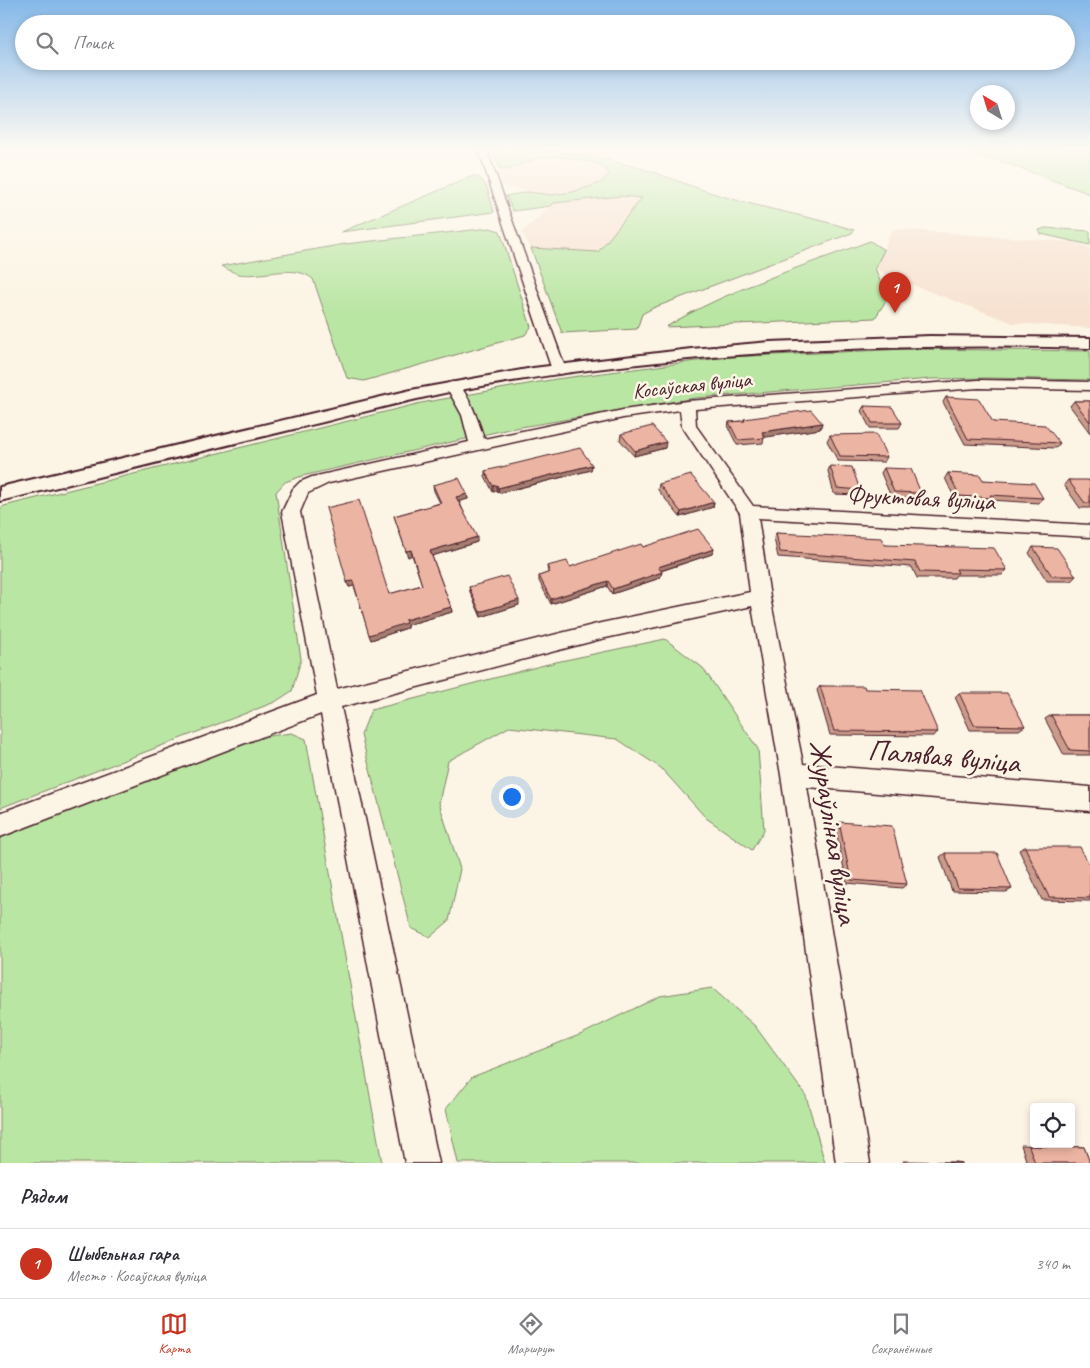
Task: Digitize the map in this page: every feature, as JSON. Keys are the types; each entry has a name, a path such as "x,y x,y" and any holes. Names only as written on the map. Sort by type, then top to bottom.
{"main road":[{"path":"0,494 453,386 559,370 678,354 778,346 898,340 1090,343"}],"street":[{"path":"501,202 559,370"},
{"name":"Косаўская вуліца","path":"328,701 291,512 295,496 306,485 325,478 623,414 687,405 978,384 1090,386"},
{"path":"453,386 469,415 478,445"},
{"path":"687,405 689,426 748,512"},
{"name":"Фруктовая вуліца","path":"748,512 1090,531"},
{"name":"Жураўліная вуліца","path":"748,512 760,597 793,775 853,1163"},
{"path":"0,825 328,701 601,631 760,597"},
{"path":"328,701 422,1163"},
{"name":"Палявая вуліца","path":"793,775 1090,799"}],"shaded area":[{"path":"639,202 598,252 531,248 522,232 554,203"},
{"path":"893,229 1073,242 1090,248 1090,328 1013,323 886,275 875,268"}],"green space":[{"path":"411,202 492,202 494,212 341,232"},
{"path":"509,202 561,202 554,203 551,206 513,211"},
{"path":"639,202 743,202 854,230 852,233 653,308 642,314 637,329 562,333 531,248 598,252"},
{"path":"490,228 500,231 531,327 525,335 364,381 347,378 313,279 305,274 288,271 248,275 239,274 221,266 345,244"},
{"path":"1045,228 1090,231 1090,245 1041,234 1039,230"},
{"path":"870,241 884,250 875,268 887,299 875,318 666,327 714,301 740,290"},
{"path":"907,349 1090,351 1090,380 931,379 695,398 509,429 302,476 285,482 276,492 301,659 292,691 275,702 0,808 0,509 4,506 421,403 556,379 728,357"},
{"path":"665,639 703,668 758,749 764,830 752,850 706,818 661,768 617,739 509,727 448,761 439,803 460,869 449,921 430,937 411,928 361,735 371,710 556,662"},
{"path":"292,733 306,739 382,1163 0,1163 0,838 261,737"},
{"path":"712,988 755,1026 806,1096 825,1163 458,1163 446,1109 472,1077 582,1034 660,996"}],"building":[{"path":"946,397 979,399 993,422 1045,425 1060,443 968,439"},
{"path":"1074,401 1090,401 1090,422"},
{"path":"864,406 892,407 902,423 872,423"},
{"path":"811,410 822,423 762,432 765,438 738,440 729,422 745,421 744,419"},
{"path":"652,426 666,442 635,451 621,434"},
{"path":"876,434 887,457 840,456 830,435"},
{"path":"580,448 592,465 498,488 497,485 493,486 485,471"},
{"path":"830,466 852,467 860,490 837,488"},
{"path":"884,468 911,469 921,493 894,492"},
{"path":"948,473 980,475 983,480 1034,483 1043,498 990,495 992,498 960,496"},
{"path":"691,475 714,502 681,512 659,484"},
{"path":"459,478 467,494 456,497 477,537 430,551 451,607 405,620 406,623 369,635 353,581 347,582 326,508 359,500 389,594 422,585 411,550 406,551 394,516 441,503 433,485"},
{"path":"1068,480 1089,480 1090,503 1085,503"},
{"path":"698,529 714,549 658,567 662,572 613,589 608,581 551,599 539,576 550,572 547,566 567,561 570,567 641,544 643,547"},
{"path":"776,533 882,538 885,545 994,548 1007,570 956,569 958,573 920,572 915,562 780,552"},
{"path":"1033,547 1057,548 1076,576 1052,576"},
{"path":"507,576 519,600 480,612 469,587"},
{"path":"820,686 864,686 865,689 920,690 938,732 834,731"},
{"path":"959,693 1007,693 1025,726 974,725"},
{"path":"1051,715 1090,715 1090,751 1070,750"},
{"path":"839,822 892,826 907,884 851,880"},
{"path":"1025,847 1080,847 1090,866 1090,898 1049,897"},
{"path":"945,853 997,853 1012,889 958,888"},
{"path":"1029,1146 1030,1148 1084,1147 1090,1163 1035,1163"},
{"path":"909,1162 962,1163 910,1163"}],"place":[{"name":"Шыбельная гара","path":"895,313"}]}
